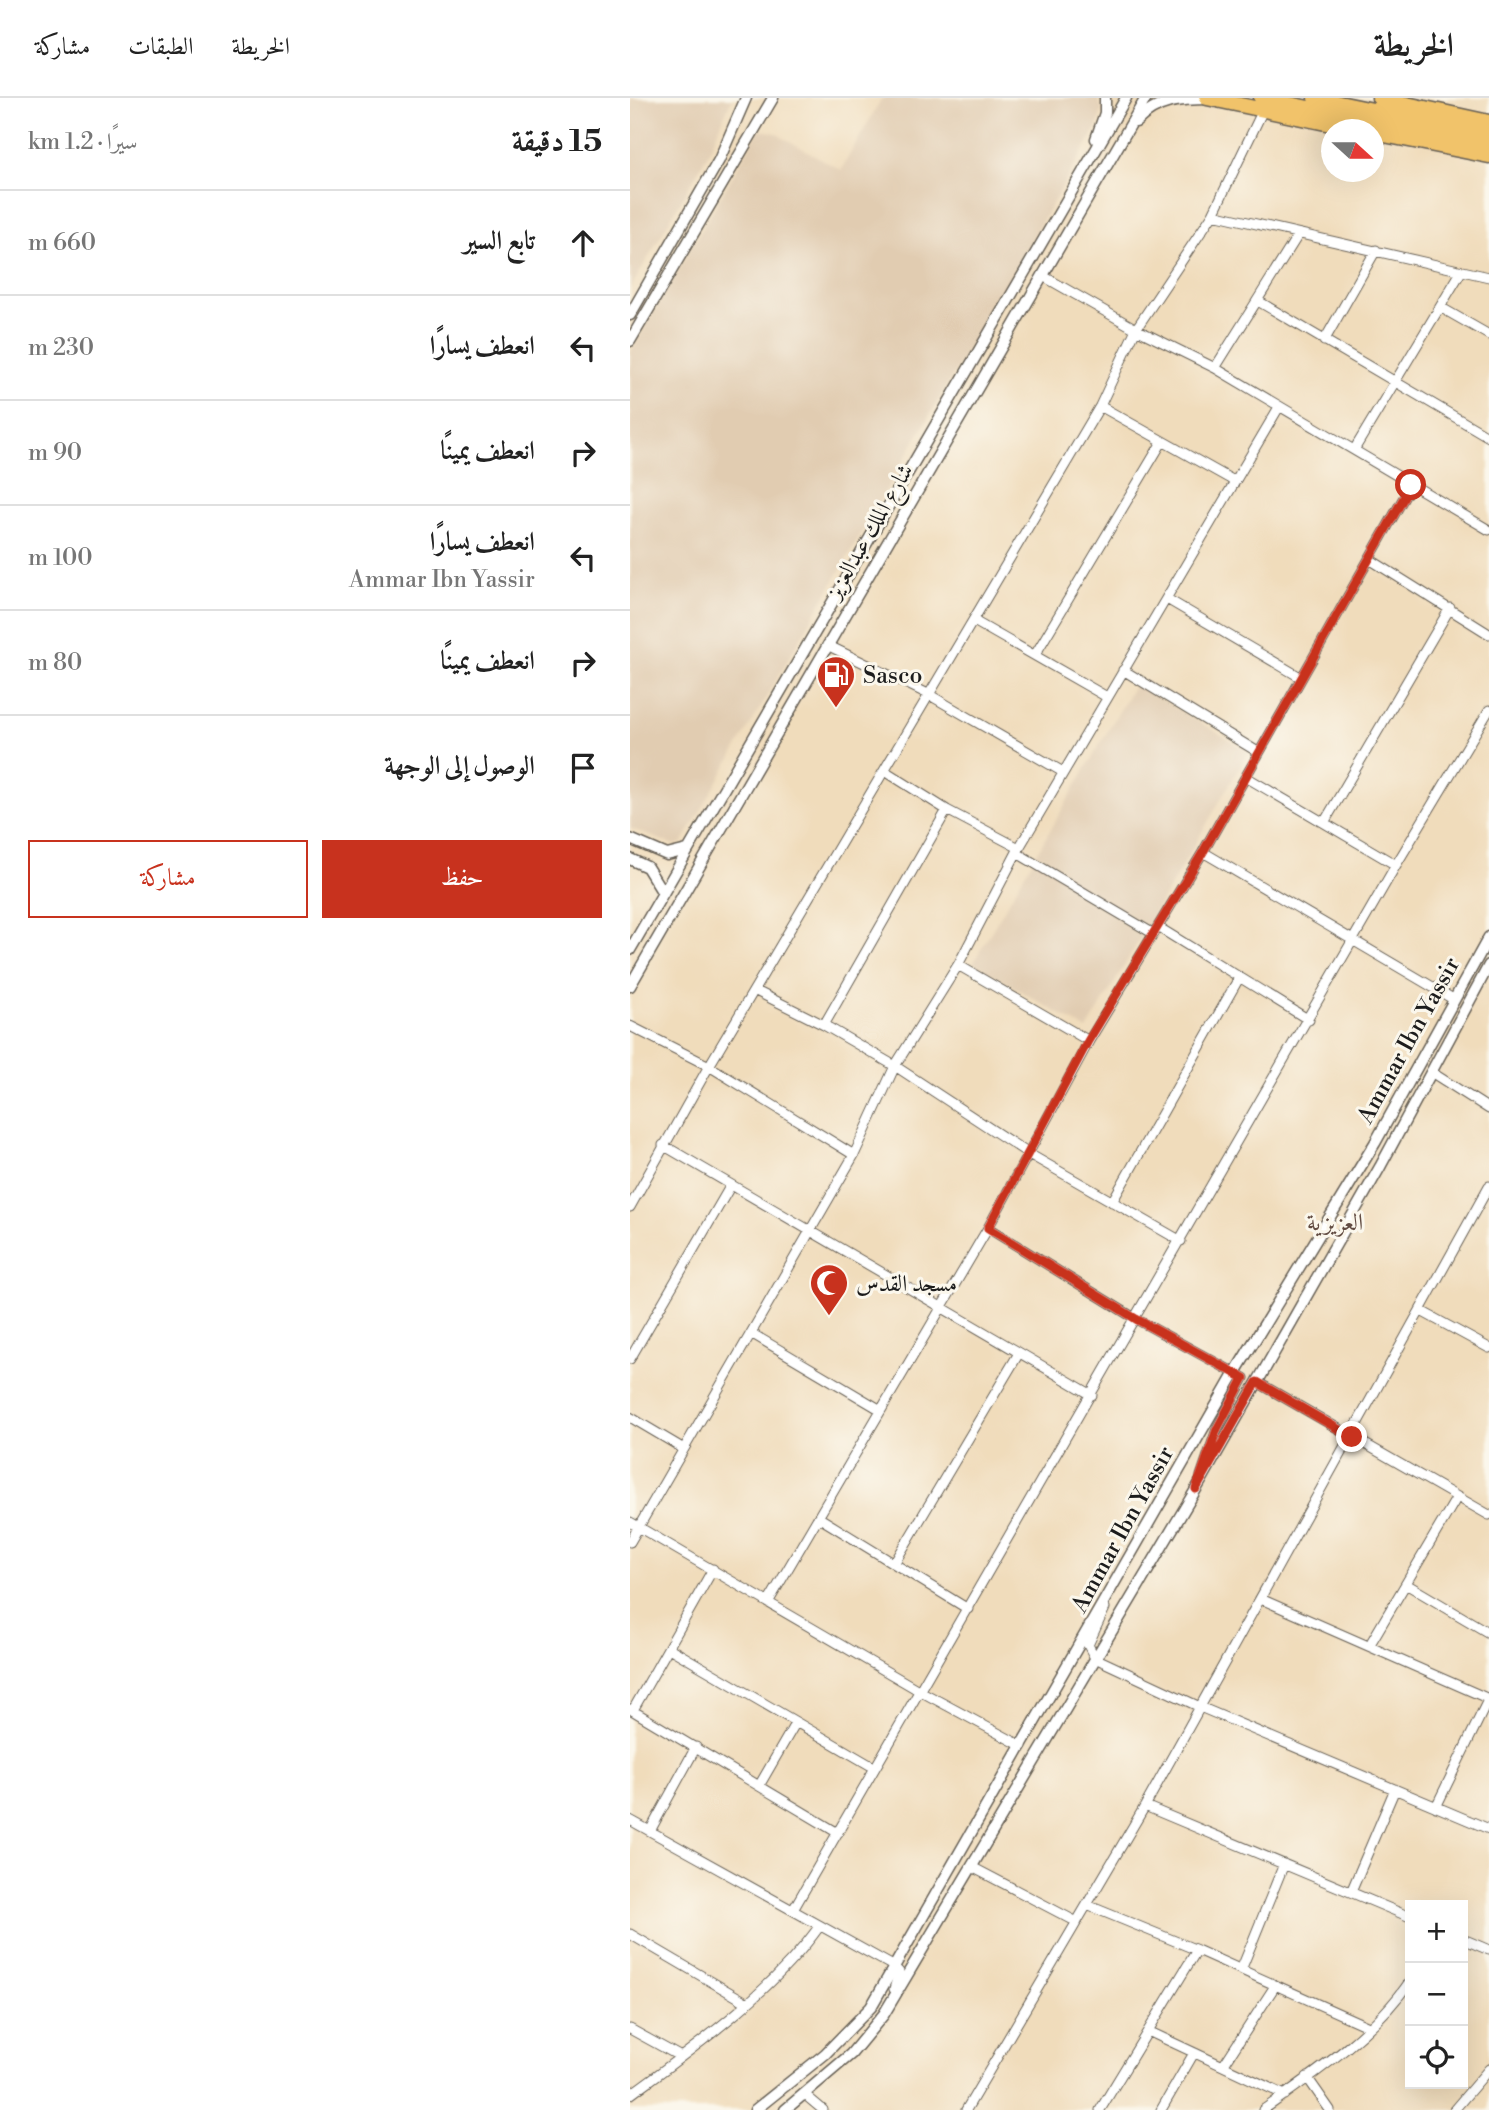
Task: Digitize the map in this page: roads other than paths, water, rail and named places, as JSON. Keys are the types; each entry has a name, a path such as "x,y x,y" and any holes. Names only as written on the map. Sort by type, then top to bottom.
{"main road":[{"path":"1208,98 1262,104 1489,146"},
{"path":"1315,98 1489,134"},
{"path":"1379,98 1489,122"},
{"path":"1262,104 1321,120"},
{"path":"1384,134 1489,156"}],"street":[{"path":"630,315 719,160 746,98"},
{"path":"1090,159 1105,113 1105,98"},
{"name":"شارع الملك عبدالعزيز","path":"630,950 1126,98"},
{"name":"شارع الملك عبدالعزيز","path":"630,986 1146,98"},
{"path":"1125,135 1147,112 1162,103 1208,98"},
{"path":"630,341 771,99"},
{"path":"630,1207 709,1066 756,991 928,694 1100,406 1136,329 1213,214 1262,104"},
{"path":"1213,214 1489,277"},
{"path":"1215,368 1298,235"},
{"path":"1324,341 1376,250"},
{"path":"1354,450 1461,272"},
{"path":"1042,276 1136,329 1215,368 1489,530"},
{"path":"1258,301 1489,437"},
{"path":"1440,307 1489,335"},
{"path":"1100,406 1234,481"},
{"path":"630,1542 634,1525 684,1449 854,1155 895,1066 958,965 1063,772 1279,407"},
{"path":"1035,655 1162,442"},
{"path":"769,1601 942,1308 1030,1154 1088,1041 1203,852 1300,677 1371,560 1411,485"},
{"path":"1371,560 1489,634"},
{"path":"1167,599 1300,677"},
{"path":"1325,821 1450,608"},
{"path":"974,621 1107,696"},
{"path":"827,645 928,694 1063,772"},
{"path":"1124,670 1258,752"},
{"path":"793,1910 1309,1020 1353,939 1489,710"},
{"path":"885,771 947,810 1309,1020"},
{"path":"1246,777 1396,865"},
{"path":"824,1025 947,810"},
{"path":"630,839 672,856 687,850"},
{"path":"647,867 653,859 655,849"},
{"path":"1203,852 1453,999"},
{"path":"630,859 647,867 663,893"},
{"name":"Ammar Ibn Yassir","path":"755,2110 825,2054 871,2007 892,1966 1022,1746 1236,1371 1375,1143 1489,937"},
{"path":"958,965 1088,1041"},
{"name":"Ammar Ibn Yassir","path":"785,2110 851,2054 879,2021 1196,1489 1485,980 1489,965"},
{"path":"1112,1202 1239,978"},
{"path":"756,991 824,1025 895,1066 1030,1154 1181,1241"},
{"path":"630,1026 709,1066 854,1155"},
{"path":"1431,1072 1489,1109"},
{"path":"663,1145 1092,1395"},
{"path":"630,1359 731,1185"},
{"path":"966,2110 1145,1806 1489,1186"},
{"path":"988,1228 1136,1319 1236,1371 1244,1378 1217,1429 1196,1489"},
{"path":"1421,1311 1489,1348"},
{"path":"751,1333 881,1410"},
{"path":"895,1562 1019,1353"},
{"path":"1257,1382 1489,1515"},
{"path":"630,1417 684,1449"},
{"path":"1369,1646 1457,1497"},
{"path":"818,1517 968,1609"},
{"path":"634,1525 920,1691 1022,1746"},
{"path":"713,1569 631,1709 838,1833"},
{"path":"1116,1582 1088,1645 1095,1658 1200,1707 1489,1829"},
{"path":"1406,1584 1489,1633"},
{"path":"1261,1599 1489,1699 1436,1807"},
{"path":"669,1647 875,1768"},
{"path":"759,1786 796,1722"},
{"path":"650,1831 695,1748"},
{"path":"1350,1892 1395,1789"},
{"path":"1145,1806 1405,1915"},
{"path":"630,1820 892,1966 899,1972 899,1979 879,2021"},
{"path":"1241,1970 1284,1864"},
{"path":"972,1867 1077,1922"},
{"path":"1087,1905 1197,1950 1369,2027"},
{"path":"630,2095 681,2057 794,1962 819,1927"},
{"path":"630,1934 746,2002"},
{"path":"1468,1941 1489,1950"},
{"path":"1100,2110 1197,1950"},
{"path":"1223,2066 1276,1986"},
{"path":"1263,2110 1369,2027 1405,1988"},
{"path":"630,2029 681,2057"},
{"path":"1148,2031 1284,2095"},
{"path":"1161,2110 1194,2053"},
{"path":"1454,2110 1489,2069"},
{"path":"1307,2077 1331,2110"},
{"path":"804,2094 823,2110"}],"place":[{"name":"Sasco","path":"836,709"},
{"name":"مسجد القدس","path":"829,1317"}],"district":[{"name":"العزيزية","path":"1335,1222"}]}
